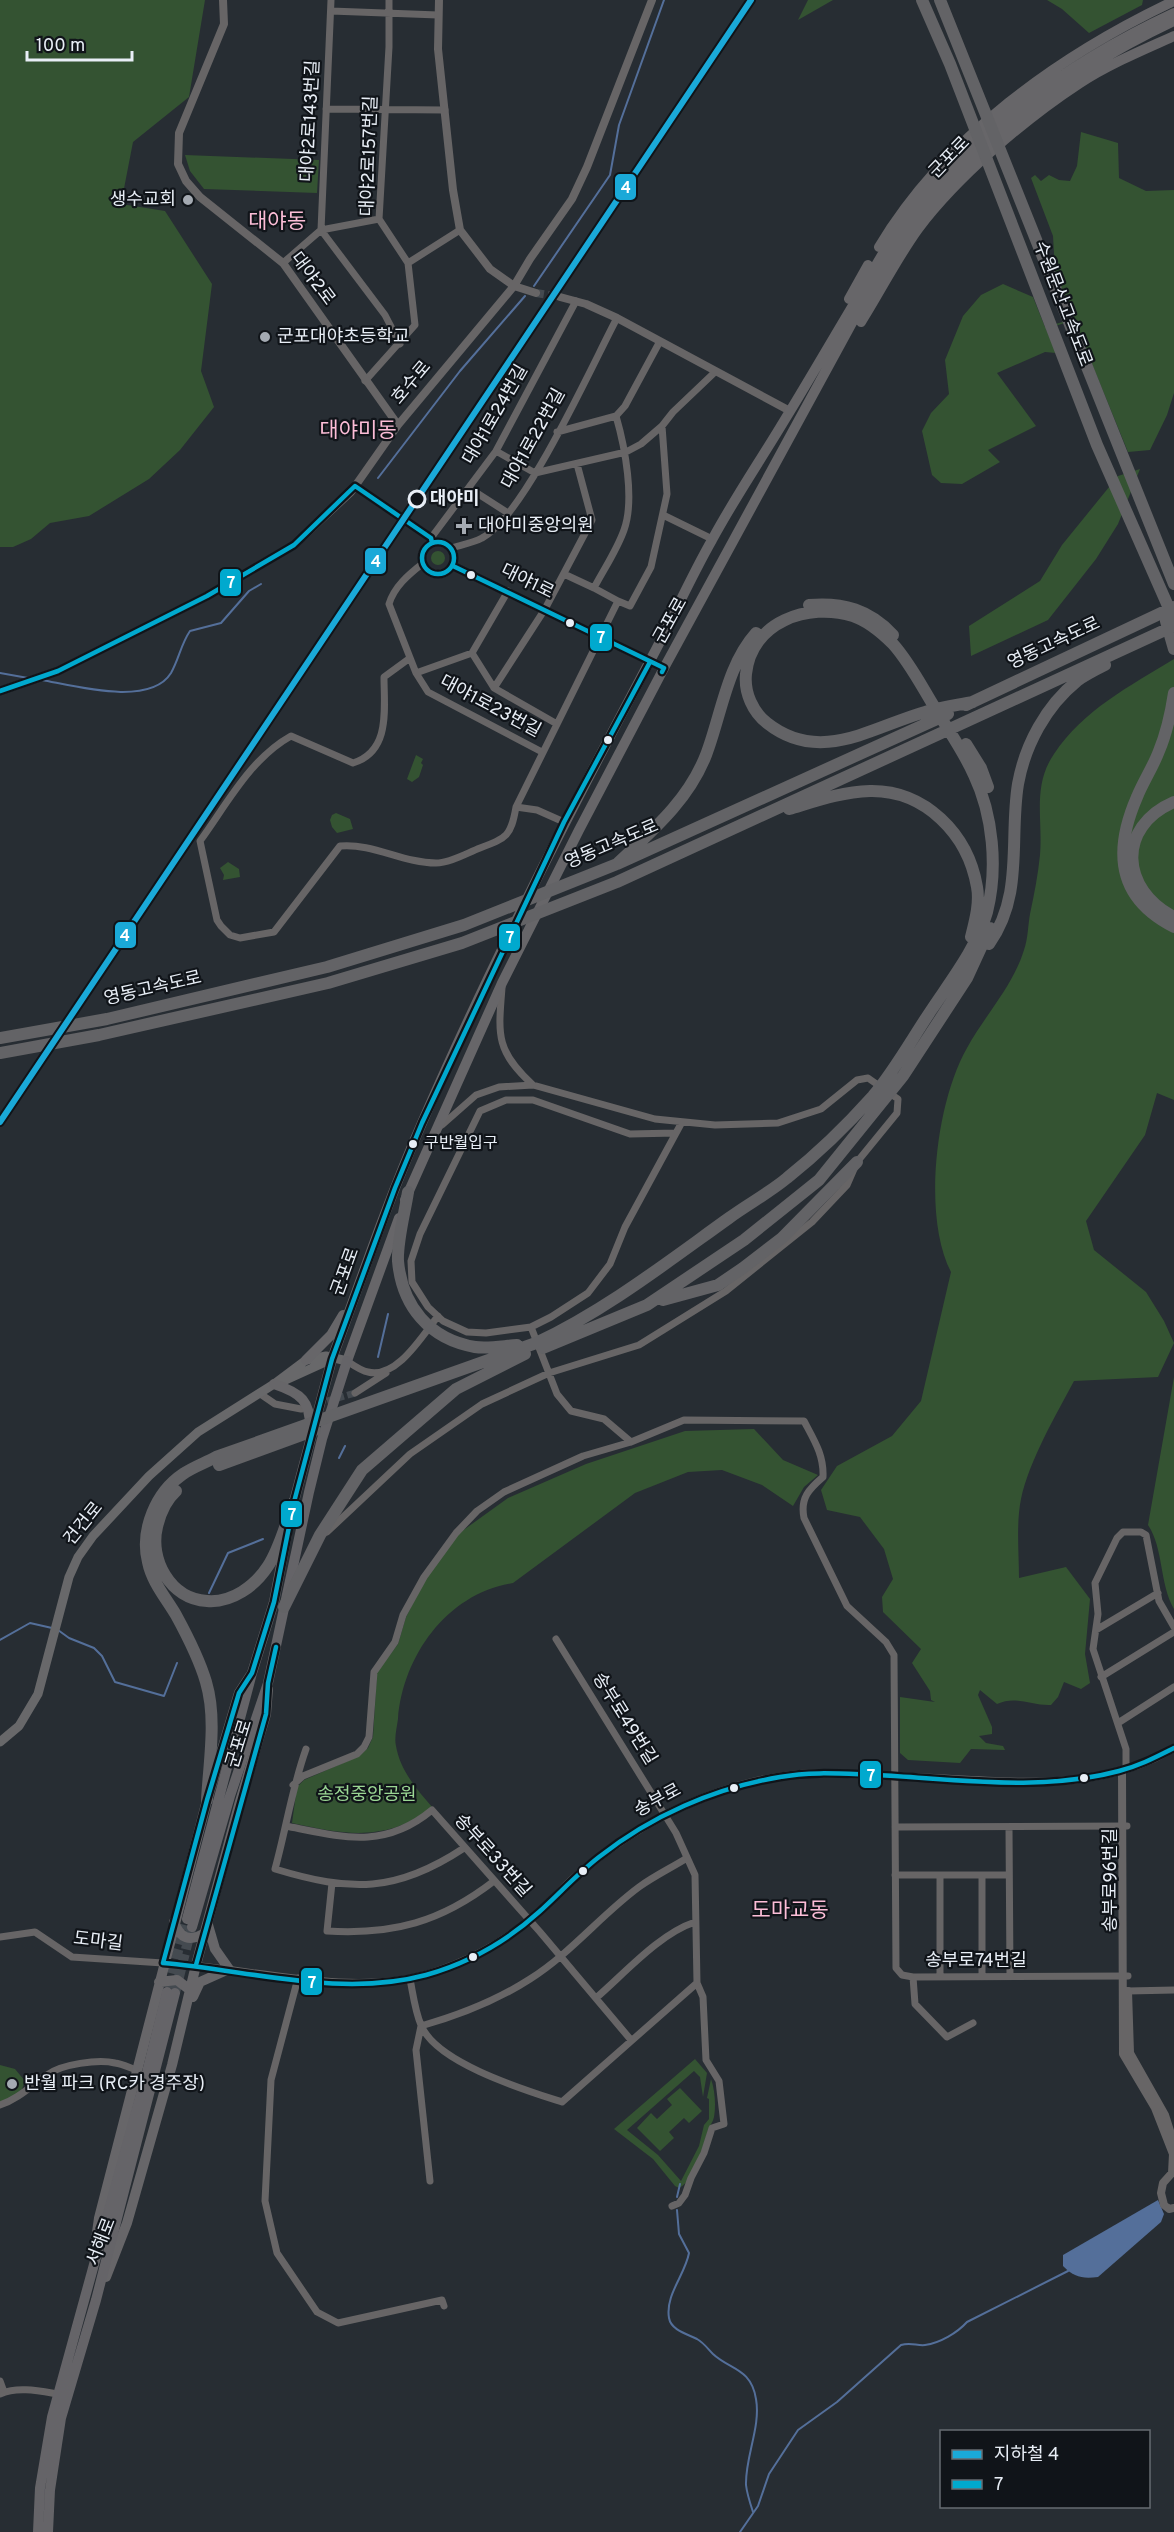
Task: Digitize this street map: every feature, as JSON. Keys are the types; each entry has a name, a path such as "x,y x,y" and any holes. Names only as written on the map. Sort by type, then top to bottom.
{"highway":[{"name":"수원문산고속도로","path":"922,0 950,64 1097,445 1149,559 1174,624"},
{"name":"수원문산고속도로","path":"940,0 1010,170 1104,415 1174,584"},
{"path":"1161,594 1174,649"},
{"path":"617,864 679,803 705,756 743,649 766,623 783,612 802,605 830,603 856,609 882,623 913,657 921,679"},
{"name":"영동고속도로","path":"0,1038 107,1019 327,968 464,925 617,864 1174,608"},
{"path":"408,1192 398,1259 403,1288 412,1309 432,1328 455,1342 477,1348 536,1343 561,1336 639,1284 728,1218 788,1178 903,1076 988,934 996,911 1000,855 991,796 977,770 921,679 877,630 855,617 829,612 804,612 771,628 759,639 750,655 745,677 748,698 759,717 775,730 796,739 825,742 847,740 926,711 973,702"},
{"path":"647,1305 744,1240 819,1180 879,1096 891,1069 994,937 1007,911 1013,882 1018,785 1024,758 1035,732 1056,701 1077,681 1174,624"},
{"name":"영동고속도로","path":"0,1053 99,1035 328,983 462,943 616,882 1174,624"},
{"path":"1174,693 1171,713 1159,752 1136,798 1128,824 1123,862 1128,883 1137,899 1163,921 1174,927"},
{"path":"742,824 841,793 851,792 872,791 894,794 915,801 935,812 957,834 966,851 978,888 977,909 961,977"},
{"path":"1174,802 1160,808 1145,821 1135,836 1132,860 1136,879 1143,891 1152,903 1174,917"},
{"path":"207,1800 212,1711 207,1684 195,1648 159,1589 148,1563 146,1537 157,1501 168,1486 183,1474 216,1457 284,1437 647,1305 718,1285 782,1238 857,1162"},
{"path":"284,1607 315,1544 341,1499 362,1470 456,1389 536,1343"},
{"name":"군포로","path":"252,1673 274,1602 294,1502 332,1359"},
{"name":"군포로","path":"268,1683 322,1439 347,1361"},
{"path":"284,1437 187,1480 172,1494 159,1519 154,1537 158,1562 172,1584 189,1595 206,1601 229,1598 252,1587 269,1566 294,1502"},
{"path":"184,1925 222,1794 252,1673"},
{"path":"184,1925 268,1683"},
{"path":"89,2288 171,1992 96,2300"},
{"name":"서해로","path":"38,2532 40,2488 58,2394 89,2288"},
{"name":"서해로","path":"48,2532 51,2490 62,2418 96,2300"}],"main road":[{"name":"군포로","path":"841,325 857,282 900,212 962,142 1029,87 1109,35 1174,1"},
{"name":"군포로","path":"332,1359 395,1188 422,1123 488,978 564,822 650,662 712,539 880,257 906,219 969,149 998,122 1082,61 1130,33 1174,13"},
{"name":"군포로","path":"347,1361 408,1192 502,982 584,819 664,668 884,264 912,224 976,152 1030,107 1074,75 1174,21"},
{"name":"군포로","path":"819,385 848,347 918,230 965,178 1038,112 1082,82 1174,36"},
{"path":"306,1360 331,1335 343,1315 349,1314"},
{"path":"306,1360 317,1357 347,1361"},
{"name":"건건로","path":"274,1384 285,1382 332,1359"},
{"name":"건건로","path":"0,1742 20,1725 38,1694 69,1577 78,1557 93,1536 149,1476 198,1432 274,1384 306,1360"},
{"path":"274,1384 293,1390 306,1403 310,1414 310,1437"},
{"name":"군포로","path":"163,1963 184,1925 207,1800 239,1694 252,1673"},
{"name":"군포로","path":"196,1965 266,1714 268,1683"},
{"path":"172,2065 181,2044 195,1991 200,1982 229,1969 215,1949 206,1929 196,1938 189,1939 181,1936 184,1925"},
{"name":"서해로","path":"89,2288 99,2218 163,1963"},
{"name":"서해로","path":"96,2300 127,2223 172,2065 196,1965"},
{"path":"159,1982 167,1979 177,1980 190,1990"}],"street":[{"name":"대야2로","path":"223,0 224,24 179,133 178,164 186,181 200,197 283,263 398,425"},
{"name":"대야2로143번길","path":"321,230 331,0"},
{"name":"대야2로157번길","path":"365,381 415,325 408,263 379,219 389,0"},
{"path":"438,0 438,49 459,230 490,269 514,286 536,293"},
{"name":"호수로","path":"0,691 58,671 207,596 294,545 355,486 398,425 514,286 572,199 588,167 652,0"},
{"path":"331,11 438,15"},
{"path":"326,109 445,110"},
{"path":"283,263 321,230 379,219"},
{"path":"321,230 385,315 400,344"},
{"path":"408,263 459,230"},
{"path":"560,297 576,301 616,318 790,411"},
{"name":"대야1로24번길","path":"432,541 496,451 576,301"},
{"name":"대야1로22번길","path":"451,548 483,538 508,513 536,473 616,318"},
{"path":"557,432 616,416 625,406 659,343"},
{"path":"496,451 536,473 626,452 641,444 662,426 673,412 716,372"},
{"path":"594,588 625,529 628,493 626,452 616,416"},
{"path":"564,574 618,601 630,606 632,603 651,567 667,494 662,426"},
{"path":"494,688 545,609 592,520 577,464"},
{"path":"355,486 384,506"},
{"path":"469,488 508,513"},
{"path":"663,515 712,539"},
{"path":"418,529 432,541 451,548 454,557 453,566 449,571 437,575 422,564 422,554 432,541"},
{"name":"대야1로23번길","path":"422,564 405,578 388,604 416,673 428,692 542,752"},
{"name":"대야1로","path":"453,566 664,668"},
{"path":"416,673 472,653 508,591"},
{"path":"410,658 384,677 384,724 380,741 374,752 363,760 353,763 291,736 273,746 256,763 200,841 217,920 230,935 240,938 274,932 340,846 352,845 411,860 438,863 505,839 513,826 516,807 542,752 618,601"},
{"path":"472,653 494,688 557,724"},
{"path":"516,807 537,810 564,822"},
{"path":"502,982 500,1033 504,1052 514,1068 532,1085"},
{"path":"315,1544 410,1454 482,1404 549,1373 639,1345 726,1291 812,1222 847,1185 857,1162 897,1113 898,1099 868,1078 857,1080 821,1109 778,1123 716,1125 655,1119 532,1085 499,1087 476,1095 438,1129"},
{"path":"676,1133 630,1134 532,1100 506,1100 480,1111 420,1234 411,1261 412,1282 428,1307 438,1316 467,1332 486,1333 531,1327 551,1317 588,1293 610,1264 625,1227 682,1122"},
{"path":"355,1393 396,1366 438,1316"},
{"path":"531,1327 556,1394 571,1411 604,1419 631,1442"},
{"path":"347,1361 367,1372 382,1372 396,1366"},
{"path":"259,1393 275,1404 301,1409"},
{"name":"송부로74번길","path":"631,1442 684,1420 804,1421 822,1455 823,1477 804,1495 802,1508 804,1518 847,1606 886,1642 892,1650 894,1660 896,1968 902,1975 913,1977 1125,1976"},
{"path":"293,1785 303,1776 357,1754 364,1747 369,1737 374,1672 395,1642 403,1615 424,1577 456,1533 477,1511 504,1492 583,1456 631,1442"},
{"path":"1124,1769 1126,1749 1093,1648 1098,1602 1095,1583 1117,1538 1123,1532 1141,1532 1146,1535 1158,1593 1164,1611 1174,1627"},
{"path":"1096,1630 1158,1593"},
{"path":"1101,1677 1174,1632"},
{"name":"송부로49번길","path":"556,1639 665,1815 694,1875 697,1983 703,1997 706,2060 719,2080 724,2124 712,2128 704,2153 685,2195 679,2203 672,2206"},
{"path":"1118,1723 1174,1688"},
{"name":"송부로","path":"163,1963 354,1983 410,1979 466,1960 496,1944 530,1921 574,1878 625,1838 665,1815 709,1794 787,1774 1057,1782 1150,1762 1174,1748"},
{"path":"306,1749 293,1785 275,1869 332,1883 357,1885 397,1881 416,1875 464,1848"},
{"name":"송부로96번길","path":"1124,1769 1125,1976 1128,1991 1130,2053 1165,2115 1174,2142"},
{"name":"송부로33번길","path":"286,1826 339,1836 373,1838 401,1830 419,1821 432,1810 561,1956 628,2042"},
{"path":"895,1827 1125,1826"},
{"path":"1009,1828 1010,1976"},
{"path":"421,2026 501,1997 532,1978 561,1956 639,1887 687,1858"},
{"path":"895,1875 1009,1875"},
{"path":"940,1875 940,1976"},
{"path":"982,1876 982,1976"},
{"path":"332,1883 327,1931 367,1932 408,1925 453,1910 494,1881"},
{"path":"596,1998 666,1937 694,1922"},
{"name":"도마길","path":"0,1937 35,1932 72,1958 163,1963"},
{"path":"1125,1976 1123,2054 1155,2108 1173,2154 1172,2173 1163,2183 1161,2193 1164,2205 1169,2209 1174,2208"},
{"path":"913,1977 915,2004 947,2037 973,2023"},
{"path":"298,1978 272,2080 265,2201 277,2253 317,2312 338,2324 442,2300 444,2306"},
{"path":"410,1979 421,2026 416,2050 430,2181"},
{"path":"421,2026 438,2046 482,2073 561,2102 697,1983"},
{"path":"1128,1991 1174,1990"},
{"path":"0,2105 26,2092 50,2072 71,2066 93,2062 115,2062 138,2070"},
{"path":"0,2381 2,2393 39,2390 58,2394"}],"green space":[{"path":"0,0 205,0 189,97 133,142 121,204 165,211 212,284 201,371 214,407 180,450 149,479 89,516 50,523 31,539 13,547 0,547"},
{"path":"808,0 833,0 798,20"},
{"path":"1047,0 1143,0 1142,5 1089,33 1062,9"},
{"path":"1081,132 1118,143 1119,178 1146,191 1174,190 1174,393 1167,415 1150,450 1128,452 1074,320 1046,329 1056,353 1045,352 997,373 1036,426 988,450 1000,462 962,484 941,483 932,475 922,431 931,413 949,394 945,360 963,316 981,295 1003,284 1033,297 1045,327 1073,319 1055,271 1053,236 1031,178 1035,175 1041,181 1049,175 1059,180 1070,181 1077,166"},
{"path":"185,155 319,160 317,193 204,189 190,171"},
{"path":"1140,469 1118,524 1096,559 1048,620 971,656 969,626 1040,581 1062,545 1118,476"},
{"path":"438,551 443,553 445,558 443,563 438,565 433,563 431,558 433,553"},
{"path":"1174,659 1174,1100 1157,1093 1145,1135 1086,1221 1094,1250 1146,1292 1164,1321 1174,1343 1158,1377 1074,1381 1030,1469 1021,1499 1018,1528 1019,1578 1066,1567 1090,1599 1085,1654 1090,1683 1081,1689 1064,1682 1058,1697 1051,1705 1011,1700 997,1704 980,1690 978,1695 992,1727 992,1734 979,1736 986,1743 1003,1746 1005,1750 971,1749 960,1763 908,1760 900,1753 900,1697 935,1702 931,1700 930,1691 912,1663 921,1649 883,1612 882,1597 893,1579 884,1549 860,1517 827,1510 821,1490 837,1466 892,1436 921,1401 951,1272 942,1249 937,1221 936,1159 941,1128 947,1098 956,1071 974,1036 1013,976 1025,946 1039,862 1041,791 1047,766 1066,738 1093,712 1124,689"},
{"path":"416,755 423,759 421,763 423,765 419,777 412,782 407,779"},
{"path":"336,813 350,819 353,829 337,833 330,820"},
{"path":"228,862 239,869 240,877 223,880 224,875 220,868"},
{"path":"1174,1377 1174,1609 1166,1588 1157,1545 1148,1525"},
{"name":"송정중앙공원","path":"754,1429 783,1460 818,1475 804,1487 793,1506 762,1485 722,1470 688,1472 635,1493 513,1583 490,1589 468,1599 449,1614 419,1650 402,1695 395,1743 405,1771 433,1808 398,1826 365,1833 330,1831 292,1823 297,1787 304,1780 359,1756 368,1748 373,1737 377,1672 398,1644 406,1617 425,1580 458,1534 508,1498 586,1464 685,1431"},
{"path":"695,2059 707,2073 703,2097 700,2077 694,2071 627,2130 658,2155 681,2181 699,2146 704,2125 709,2119 709,2099 707,2098 711,2079 715,2098 714,2119 694,2171 685,2184 679,2188 653,2159 614,2129"},
{"name":"반월 파크 (RC카 경주장)","path":"0,2065 15,2069 25,2081 21,2092 0,2103"},
{"path":"680,2088 702,2111 689,2123 684,2118 669,2132 674,2138 660,2151 637,2128 651,2113 657,2119 672,2105 667,2099"}],"water":[{"path":"1158,2200 1164,2214 1161,2222 1098,2277 1079,2276 1063,2266 1063,2255"}],"waterway":[{"path":"534,286 610,175 619,125 664,0"},
{"path":"378,478 460,371 525,296"},
{"path":"42,680 92,689 130,692 147,689 161,683 171,673 190,631 221,623 249,591 261,584"},
{"path":"0,673 28,678"},
{"path":"378,1357 388,1314"},
{"path":"339,1458 345,1446"},
{"path":"209,1593 228,1553 263,1539"},
{"path":"0,1640 30,1623 52,1628"},
{"path":"58,1630 69,1638 94,1648 102,1656 115,1682 164,1696 177,1663"},
{"path":"677,2197 680,2184"},
{"path":"677,2210 679,2234 689,2253 670,2301 670,2322 676,2329 704,2344 713,2354 745,2375 750,2381 757,2410 746,2485 753,2512"},
{"path":"740,2532 758,2506 769,2474 798,2430 837,2402 901,2345 925,2345 942,2340 967,2322 1068,2271"}],"tunnel":[{"path":"536,293 560,297"},
{"path":"384,506 418,529"},
{"path":"317,1404 355,1393"},
{"path":"168,1988 185,1925"},
{"path":"175,1993 191,1929"}],"metro line":[{"name":"4","path":"0,1122 751,0"}],"transit line":[{"name":"7","path":"0,691 58,671 207,596 294,545 355,486 431,538 432,543"},
{"name":"7","path":"438,542 450,546 454,558 450,570 438,574 426,570 422,558 426,546 438,542"},
{"name":"7","path":"453,566 664,668 662,672"},
{"name":"7","path":"650,662 564,822 422,1123 395,1188 332,1359 294,1502 274,1602 252,1673 239,1693 207,1800 163,1963 328,1983 361,1984 426,1975 457,1964 500,1942 527,1923 591,1864 640,1829 684,1806 731,1788 780,1777 816,1773 998,1782 1059,1781 1126,1769 1174,1748"},
{"name":"7","path":"196,1965 266,1714 268,1683 276,1647"}],"place":[{"name":"생수교회","path":"188,200"},
{"name":"군포대야초등학교","path":"265,337"},
{"name":"대야미","path":"417,499"},
{"name":"대야미중앙의원","path":"464,526"},
{"name":"구반월입구","path":"413,1144"},
{"name":"반월 파크 (RC카 경주장)","path":"12,2084"}],"district":[{"name":"대야동","path":"277,222"},
{"name":"대야미동","path":"358,431"},
{"name":"도마교동","path":"790,1911"}]}
